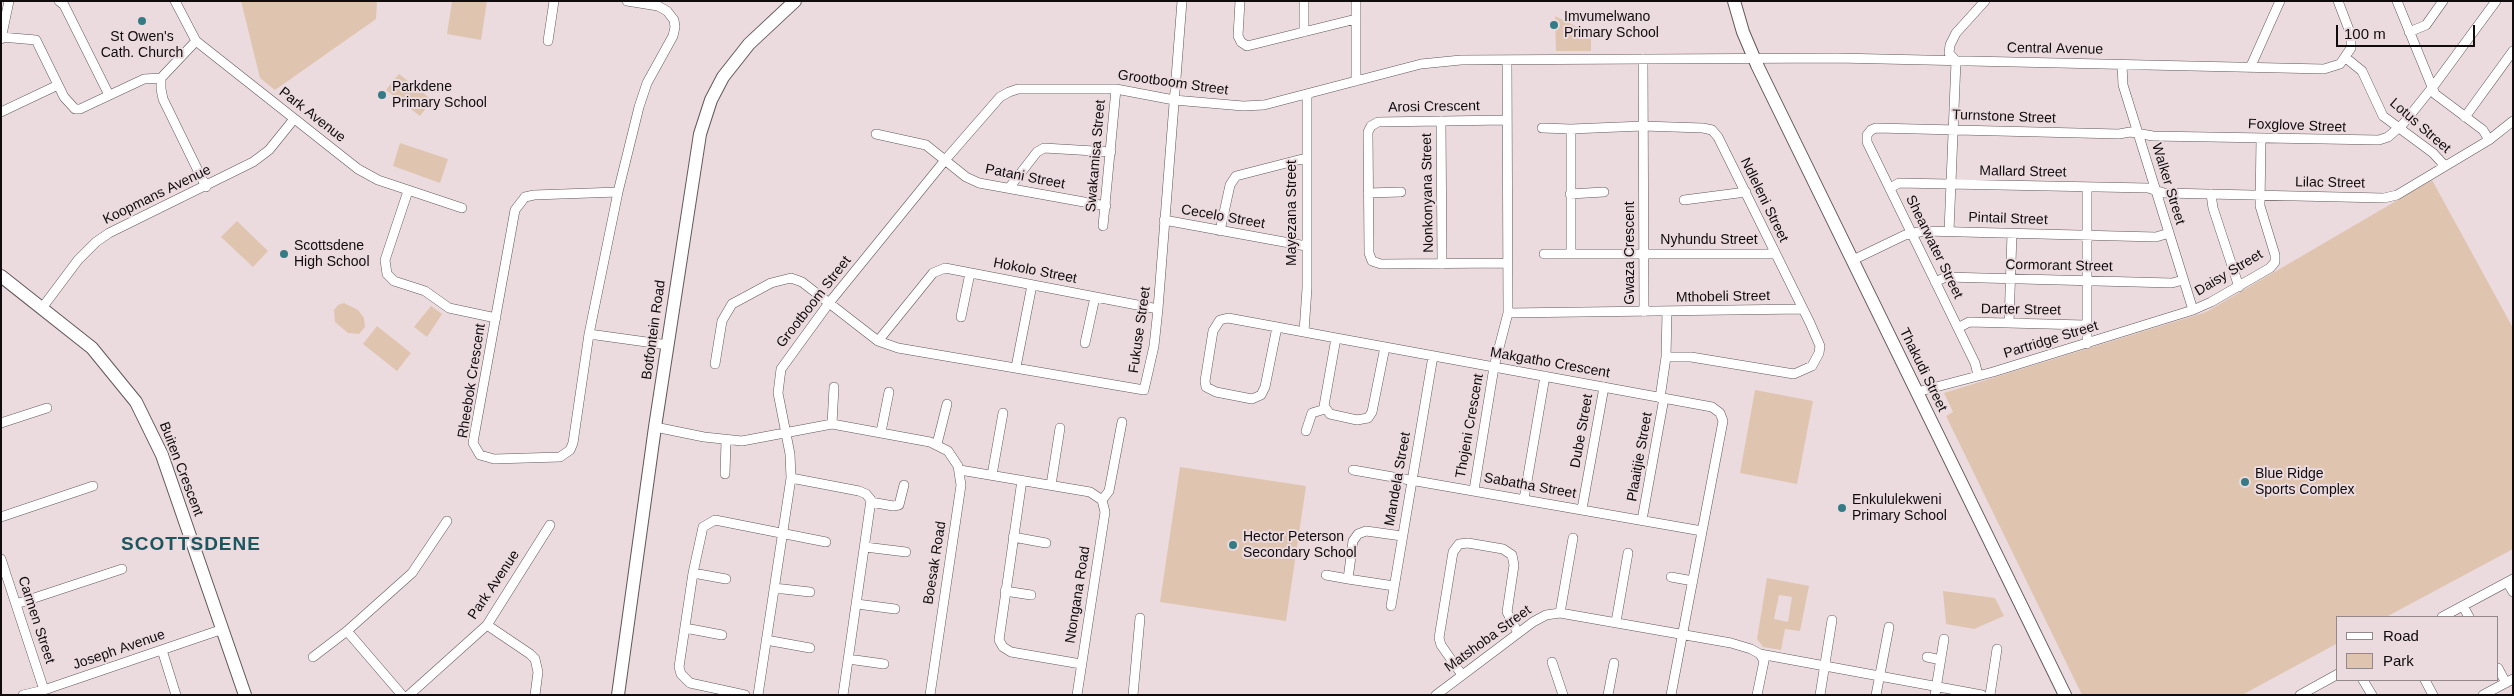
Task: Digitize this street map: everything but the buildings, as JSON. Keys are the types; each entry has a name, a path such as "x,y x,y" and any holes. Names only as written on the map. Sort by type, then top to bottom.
{"street":[{"path":"9,1 1,38 36,40 64,97 75,109 80,109 144,78 161,78 196,41"},
{"path":"60,1 109,95"},
{"name":"Park Avenue","path":"175,1 196,41 364,173 408,191 462,208"},
{"path":"548,41 554,1"},
{"name":"Rheebok Crescent","path":"618,192 534,195 525,197 515,210 474,437 476,450 485,457 560,457 570,450 580,404 589,334 618,192 642,99 675,28 674,20 666,11 658,6 627,1"},
{"name":"Botfontein Road","path":"618,695 655,427 693,169 700,134 711,100 738,57 795,1"},
{"name":"Fukuse Street","path":"715,364 722,321 727,310 744,296 771,283 791,278 802,282 878,341 898,348 1144,390 1154,346 1158,309 1182,1"},
{"path":"1240,1 1238,36 1243,44 1250,46 1356,19"},
{"path":"1304,1 1304,32"},
{"path":"1356,1 1356,81"},
{"name":"Thakudi Street","path":"1734,1 1743,32 1754,58 2065,695"},
{"path":"1949,231 1956,61 1949,52 1950,45 1956,33 1985,1"},
{"path":"2250,68 2280,1"},
{"path":"2338,1 2351,35 2347,56"},
{"path":"2397,1 2435,94 2483,130 2489,140"},
{"path":"2409,32 2426,25 2443,1"},
{"name":"Foxglove Street","path":"2139,135 2373,141 2388,136 2432,87 2496,1"},
{"path":"2465,117 2513,52"},
{"name":"Central Avenue","path":"1754,58 2324,69 2336,67 2347,56"},
{"name":"Lotus Street","path":"2347,56 2362,71 2379,110 2433,153 2445,166"},
{"name":"Grootboom Street","path":"786,434 778,393 781,369 829,303 946,160 1000,97 1009,92 1018,89 1116,89 1174,100 1243,106 1264,105 1437,61 1754,58"},
{"name":"Gwaza Crescent","path":"1508,312 1644,312 1643,59"},
{"path":"1494,367 1508,312 1507,60"},
{"name":"Walker Street","path":"2122,65 2123,85 2192,310"},
{"path":"161,78 163,99 206,187"},
{"path":"1,112 58,85"},
{"name":"Swakamisa Street","path":"1103,226 1116,89"},
{"name":"Mayezana Street","path":"1304,332 1307,95"},
{"name":"Koopmans Avenue","path":"42,308 78,260 96,242 109,233 206,187 263,155 294,119"},
{"name":"Arosi Crescent","path":"1506,120 1378,122 1371,126 1368,132 1368,193 1369,253 1372,261 1381,264 1507,263"},
{"name":"Nonkonyana Street","path":"1441,121 1442,264"},
{"name":"Lilac Street","path":"2156,190 2164,193 2388,198 2397,195 2489,140 2513,121"},
{"path":"1542,128 1571,129 1643,126"},
{"name":"Ndleleni Street","path":"1643,126 1704,128 1712,130 1718,137 1820,346 1819,353 1812,366 1794,374 1691,356 1666,357"},
{"name":"Turnstone Street","path":"1869,131 1876,128 2119,134 2130,132 2139,135"},
{"path":"1571,129 1571,254"},
{"name":"Shearwater Street","path":"1869,131 1867,142 1958,328 1978,375"},
{"name":"Patani Street","path":"876,134 926,145 972,180 1106,206"},
{"name":"Daisy Street","path":"2192,310 2239,286 2270,268 2275,262 2275,255 2260,206 2261,139"},
{"path":"1009,188 1037,152 1044,148 1110,152"},
{"path":"1220,231 1230,185 1236,176 1306,158"},
{"name":"Mallard Street","path":"1890,188 1899,182 2148,188 2156,190"},
{"path":"2087,187 2085,325 2087,344"},
{"path":"408,191 385,260 386,274 394,281 425,292 449,308 496,318"},
{"path":"1368,193 1401,192"},
{"path":"1570,194 1604,192"},
{"path":"1684,200 1746,192"},
{"path":"2211,194 2213,208 2234,276 2239,286"},
{"name":"Cecelo Street","path":"1164,220 1306,246"},
{"name":"Pintail Street","path":"1853,260 1905,235 1924,230 2156,237 2169,233"},
{"path":"2009,323 2012,233"},
{"name":"Nyhundu Street","path":"1544,254 1775,254"},
{"name":"Hokolo Street","path":"878,341 936,271 945,268 1158,309"},
{"path":"961,317 970,272"},
{"name":"Buiten Crescent","path":"1,276 92,348 136,402 162,455 245,695"},
{"name":"Cormorant Street","path":"1936,282 1946,277 2172,283 2183,280"},
{"path":"1016,368 1032,285"},
{"path":"1085,343 1095,297"},
{"name":"Mthobeli Street","path":"1644,312 1803,309"},
{"name":"Partridge Street","path":"1917,392 2087,344 2192,310"},
{"name":"Plaaitjie Street","path":"1642,520 1662,398 1666,357 1667,312"},
{"name":"Makgatho Crescent","path":"1277,327 1265,387 1261,395 1252,399 1216,392 1206,387 1205,381 1213,331 1220,320 1228,318 1277,327 1385,347 1433,356 1712,407 1722,417 1671,695"},
{"name":"Darter Street","path":"1958,328 1969,322 2085,325"},
{"path":"589,334 668,345"},
{"path":"1325,409 1336,338"},
{"path":"1325,409 1330,414 1358,420 1370,415 1385,347"},
{"name":"Mandela Street","path":"1391,606 1433,356"},
{"name":"Thojeni Crescent","path":"1474,490 1494,367"},
{"path":"1524,499 1545,376"},
{"path":"832,424 834,387"},
{"name":"Dube Street","path":"1582,509 1604,387"},
{"path":"880,432 889,392"},
{"path":"937,444 947,404"},
{"path":"1,422 47,408"},
{"path":"1306,430 1312,412 1325,409"},
{"path":"992,475 1003,413"},
{"name":"Ntongana Road","path":"1077,695 1105,512 1102,500 1109,491 1122,422"},
{"path":"655,427 726,440 742,441 832,424 937,444 952,456 960,470 1090,492 1102,500"},
{"path":"1051,485 1060,428"},
{"path":"758,695 791,478 786,434"},
{"path":"725,474 726,440"},
{"name":"Boesak Road","path":"930,695 961,485 960,470"},
{"name":"Sabatha Street","path":"1352,470 1702,531"},
{"path":"791,478 863,492 871,502 893,506 899,505 904,485"},
{"path":"1022,480 998,636 1003,647 1011,652 1082,664"},
{"path":"1,517 93,486"},
{"path":"843,695 871,502"},
{"path":"745,695 690,683 684,680 679,667 700,534 706,523 715,520 826,542"},
{"path":"313,657 346,631 412,573 447,521"},
{"name":"Park Avenue","path":"409,695 487,625 550,525"},
{"path":"1348,578 1354,541 1358,534 1368,531 1402,536"},
{"path":"1013,537 1046,544"},
{"path":"1560,613 1573,538"},
{"path":"1462,675 1441,645 1439,638 1453,552 1459,544 1468,542 1503,550 1512,555 1514,565 1507,612 1518,633"},
{"path":"865,547 906,552"},
{"path":"1616,622 1628,554"},
{"name":"Carmen Street","path":"1,559 44,690"},
{"path":"16,604 122,569"},
{"path":"693,573 726,579"},
{"path":"1326,575 1394,586"},
{"path":"1671,577 1693,581"},
{"path":"2444,616 2510,580 2513,592"},
{"path":"774,588 810,592"},
{"path":"1005,591 1031,595"},
{"path":"857,604 895,609"},
{"path":"2463,606 2468,616"},
{"name":"Matshoba Street","path":"1436,695 1539,618 1560,613 1744,646 1760,654 1879,676 1936,690 1982,695"},
{"path":"1133,695 1140,618"},
{"path":"1820,695 1832,620"},
{"path":"487,625 535,659 538,672 535,695"},
{"path":"684,628 722,635"},
{"path":"1876,695 1889,628"},
{"name":"Joseph Avenue","path":"23,695 44,690 223,629"},
{"path":"346,631 402,695"},
{"path":"1936,690 1944,639"},
{"path":"766,640 810,648"},
{"path":"1990,695 1997,649"},
{"path":"162,650 176,695"},
{"path":"1757,695 1764,661 1760,654"},
{"path":"1927,657 1941,660"},
{"path":"848,659 884,664"},
{"path":"1552,662 1563,695"},
{"path":"1608,695 1614,662"},
{"path":"2483,695 2509,681 2499,669"},
{"path":"2305,694 2336,675"},
{"path":"2365,681 2372,695"},
{"path":"2426,681 2434,695"}],"green space":[{"path":"241,1 377,1 376,19 275,90 260,78"},
{"path":"452,1 487,1 481,40 447,34"},
{"path":"1555,16 1591,34 1591,51 1556,51"},
{"path":"399,74 432,100 420,116 386,90"},
{"path":"400,143 448,159 440,183 393,166"},
{"name":"Blue Ridge Sports Complex","path":"2432,180 2513,328 2513,549 2388,616 2336,616 2336,644 2242,695 2082,695 1946,416 1953,412 1944,393 2206,312"},
{"path":"237,221 268,251 253,267 221,237"},
{"path":"344,303 358,310 364,318 365,327 359,334 348,333 335,322 334,310 338,305"},
{"path":"431,306 442,314 427,337 414,327"},
{"path":"377,326 411,353 397,371 363,344"},
{"path":"1755,390 1813,401 1797,484 1740,473"},
{"path":"1180,467 1306,486 1286,621 1160,602"},
{"path":"1767,578 1809,586 1800,631 1785,629 1781,650 1763,647 1757,639","holes":["1779,595 1792,597 1788,622 1774,619"]},
{"path":"1943,591 1995,598 2004,616 1974,629 1946,624"}],"place":[{"name":"St Owen's Cath. Church","path":"142,21"},
{"name":"Imvumelwano Primary School","path":"1554,25"},
{"name":"Parkdene Primary School","path":"382,95"},
{"name":"Scottsdene High School","path":"284,254"},
{"name":"Blue Ridge Sports Complex","path":"2245,482"},
{"name":"Enkululekweni Primary School","path":"1842,508"},
{"name":"Hector Peterson Secondary School","path":"1233,545"}],"district":[{"name":"SCOTTSDENE","path":"191,545"}]}
